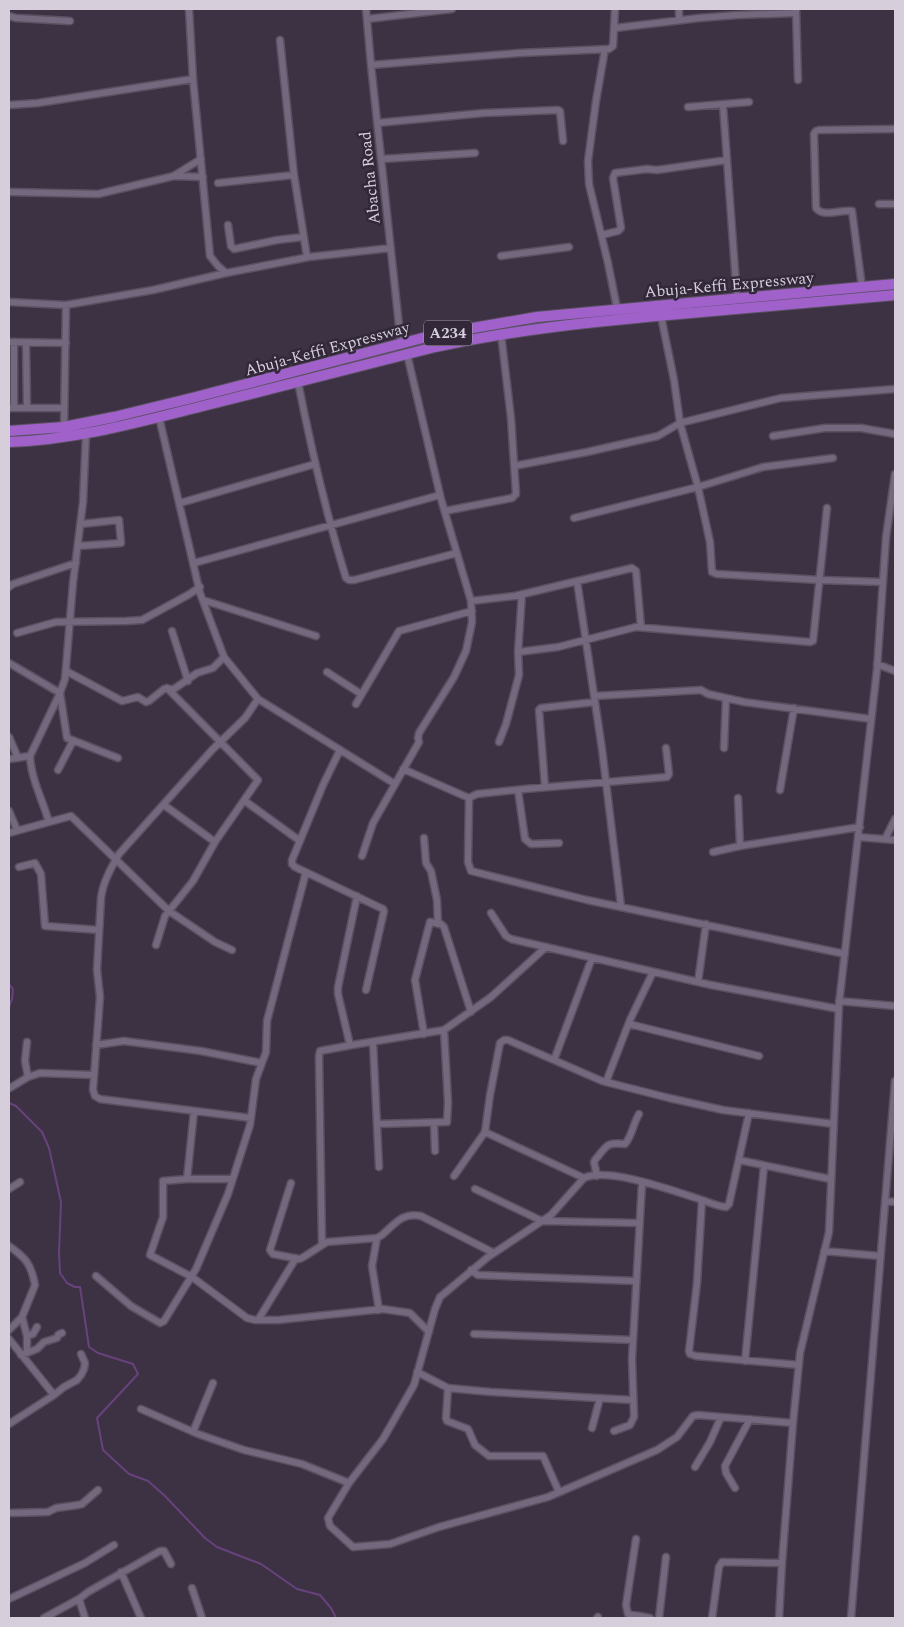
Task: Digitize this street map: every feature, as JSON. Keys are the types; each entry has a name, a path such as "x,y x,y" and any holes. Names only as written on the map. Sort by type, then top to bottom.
{"highway":[{"name":"Abuja-Keffi Expressway","path":"9,432 64,427 114,417 459,330 537,317 617,308 895,284"},
{"name":"Abuja-Keffi Expressway","path":"9,442 43,440 86,434 444,345 501,334 562,325 895,294"}],"street":[{"path":"189,9 193,79 210,256 226,273"},
{"name":"Abacha Road","path":"366,9 401,344"},
{"path":"367,18 451,9"},
{"path":"371,65 527,52 612,48 615,9"},
{"path":"679,9 679,20"},
{"path":"615,28 737,12 796,11 798,80"},
{"path":"9,16 70,21"},
{"path":"280,40 294,175 307,257"},
{"path":"605,49 588,162 589,184 602,234 617,308"},
{"path":"9,105 38,103 193,79"},
{"path":"688,108 749,102"},
{"path":"723,105 737,298"},
{"path":"377,123 484,113 558,110 560,111 563,141"},
{"path":"862,287 852,211 823,213 816,208 814,134 819,130 895,130"},
{"path":"382,159 476,153"},
{"path":"174,176 201,160"},
{"path":"602,234 621,228 613,178 615,173 647,169 657,170 727,160"},
{"path":"218,183 294,175"},
{"path":"9,192 98,194 174,176 203,177"},
{"path":"879,204 895,204"},
{"path":"228,225 231,246 234,250 277,240 304,237"},
{"path":"501,256 569,247"},
{"path":"9,302 66,304 153,290 307,257 391,248"},
{"path":"64,427 66,304"},
{"path":"661,316 674,380 680,423 698,487 710,542 712,572 717,574 883,582"},
{"path":"445,512 515,496 511,418 501,334"},
{"path":"64,408 11,408 11,342 66,343"},
{"path":"26,343 27,408"},
{"path":"362,856 373,823 419,742 419,733 454,677 466,651 472,622 471,601 440,495 407,354"},
{"path":"298,382 315,464 330,525 346,578 349,580 457,553"},
{"path":"514,466 658,436 680,423 781,398 895,389"},
{"path":"159,417 203,600 224,657 258,699 395,784"},
{"path":"773,436 825,428 861,428 895,434"},
{"path":"49,822 30,756 60,693 66,671 83,502 86,434"},
{"path":"574,518 698,487 763,467 833,458"},
{"path":"180,503 315,464"},
{"path":"779,1618 800,1353 829,1232 839,1001 860,827 877,664 886,537 895,474"},
{"path":"194,563 440,495"},
{"path":"518,652 558,647 632,627 810,642 814,638 827,508"},
{"path":"78,546 121,543 119,520 81,524"},
{"path":"9,587 76,563"},
{"path":"471,601 522,594 632,568 636,571 641,627"},
{"path":"577,581 595,699 621,906"},
{"path":"17,633 56,622 142,620 200,587"},
{"path":"499,742 506,724 519,675 518,652 522,594"},
{"path":"203,600 316,636"},
{"path":"356,704 399,631 472,611"},
{"path":"172,630 188,681"},
{"path":"167,688 170,690 174,689 197,673 213,668 224,657"},
{"path":"9,663 60,693"},
{"path":"877,664 895,671"},
{"path":"66,671 122,701 138,697 146,702 150,701 167,688"},
{"path":"327,672 361,694"},
{"path":"156,945 165,916 192,881 215,842 257,782 257,778 167,688"},
{"path":"545,787 539,710 541,708 595,699 700,690 726,698 871,719"},
{"path":"60,693 66,737 118,758"},
{"path":"724,748 726,698"},
{"path":"251,1118 100,1099 95,1096 93,1090 100,997 97,970 99,930 102,891 109,871 119,854 244,718 258,699"},
{"path":"780,790 794,708"},
{"path":"9,737 18,758"},
{"path":"58,770 73,741"},
{"path":"469,798 477,794 667,777 669,774 666,748"},
{"path":"340,750 322,785 292,864 380,906 384,911 366,990"},
{"path":"9,759 30,756"},
{"path":"403,769 469,798"},
{"path":"518,790 525,839 531,844 559,842"},
{"path":"469,798 468,862 471,871 586,900 845,954"},
{"path":"738,798 740,846"},
{"path":"245,801 300,841"},
{"path":"164,805 215,842"},
{"path":"9,811 17,830"},
{"path":"9,833 71,816 169,911 215,942 232,950"},
{"path":"885,839 895,820"},
{"path":"712,852 860,827"},
{"path":"858,837 895,840"},
{"path":"424,838 426,863 431,871 437,900 438,924"},
{"path":"19,867 35,863 41,874 46,926 99,930"},
{"path":"96,1276 131,1306 160,1323 164,1321 196,1270 232,1179 250,1125 256,1079 266,1052 267,1021 306,872"},
{"path":"350,1045 338,987 358,896"},
{"path":"491,913 508,938 698,982 839,1009"},
{"path":"424,1034 414,980 428,923 444,927 470,1012"},
{"path":"698,982 706,924"},
{"path":"322,1244 322,1155 318,1056 320,1052 350,1045 444,1030 491,997 546,947"},
{"path":"554,1060 592,958"},
{"path":"606,1082 629,1024 653,972"},
{"path":"839,1001 895,1006"},
{"path":"629,1024 759,1056"},
{"path":"377,1124 445,1123 448,1119 444,1030"},
{"path":"454,1176 485,1132 500,1043 504,1040 508,1040 606,1082 723,1110 834,1124"},
{"path":"96,1045 124,1041 201,1051 262,1063"},
{"path":"27,1042 25,1061 28,1077"},
{"path":"373,1042 379,1167"},
{"path":"10,1088 28,1077 40,1074 94,1075"},
{"path":"850,1618 872,1378 895,1081"},
{"path":"187,1179 194,1111"},
{"path":"485,1132 584,1178 608,1175 642,1182 726,1207 729,1204 748,1113"},
{"path":"597,1176 595,1160 610,1144 626,1143 639,1114"},
{"path":"434,1123 435,1151"},
{"path":"739,1160 830,1178"},
{"path":"745,1361 764,1166"},
{"path":"584,1178 551,1215 494,1253 440,1297 414,1385 383,1439 349,1483 328,1518 330,1526 350,1544 358,1548 390,1544 439,1527 548,1497 657,1450 676,1437 693,1416 793,1423"},
{"path":"232,1179 163,1181 163,1217 149,1253 192,1277 247,1318 278,1320 379,1310 406,1312 410,1313 429,1332"},
{"path":"9,1189 20,1182"},
{"path":"614,1432 633,1422 632,1359 642,1182"},
{"path":"291,1183 270,1250 273,1254 302,1258 327,1242 378,1238 406,1215 414,1214 494,1253"},
{"path":"475,1188 542,1221 639,1223"},
{"path":"702,1200 698,1282 690,1354 799,1365"},
{"path":"885,1200 895,1202"},
{"path":"378,1238 372,1266 379,1310"},
{"path":"9,1246 26,1260 33,1275 35,1285 22,1317 9,1330"},
{"path":"824,1251 880,1256"},
{"path":"258,1320 296,1258"},
{"path":"471,1270 478,1275 636,1281"},
{"path":"22,1317 27,1336 24,1354"},
{"path":"27,1336 33,1334 37,1327"},
{"path":"24,1354 37,1349 44,1342 57,1338 62,1333"},
{"path":"474,1334 633,1340"},
{"path":"9,1340 24,1354 54,1395"},
{"path":"9,1424 81,1376 85,1364 81,1354"},
{"path":"417,1372 448,1388 633,1400"},
{"path":"192,1432 213,1383"},
{"path":"448,1388 447,1421 468,1429 475,1445 489,1456 543,1456 559,1492"},
{"path":"592,1428 600,1398"},
{"path":"141,1409 192,1432 244,1450 302,1464 349,1483"},
{"path":"695,1467 710,1442 721,1417"},
{"path":"734,1488 726,1473 725,1466 750,1419"},
{"path":"9,1513 48,1512 56,1508 82,1504 98,1490"},
{"path":"636,1539 626,1605 628,1614 650,1618"},
{"path":"9,1600 85,1563 114,1545"},
{"path":"44,1618 162,1550 171,1564"},
{"path":"659,1618 666,1558"},
{"path":"712,1618 722,1562 782,1563"},
{"path":"121,1572 141,1618"},
{"path":"192,1588 202,1618"},
{"path":"79,1599 85,1618"}],"waterway":[{"path":"9,984 13,989 9,1007"},
{"path":"9,1103 16,1106 42,1132 49,1148 61,1202 60,1273 67,1283 80,1287 89,1347 98,1353 133,1364 138,1374 97,1418 103,1450 129,1474 148,1481 205,1538 217,1547 261,1564 297,1589 320,1595 331,1608 336,1618"}]}
